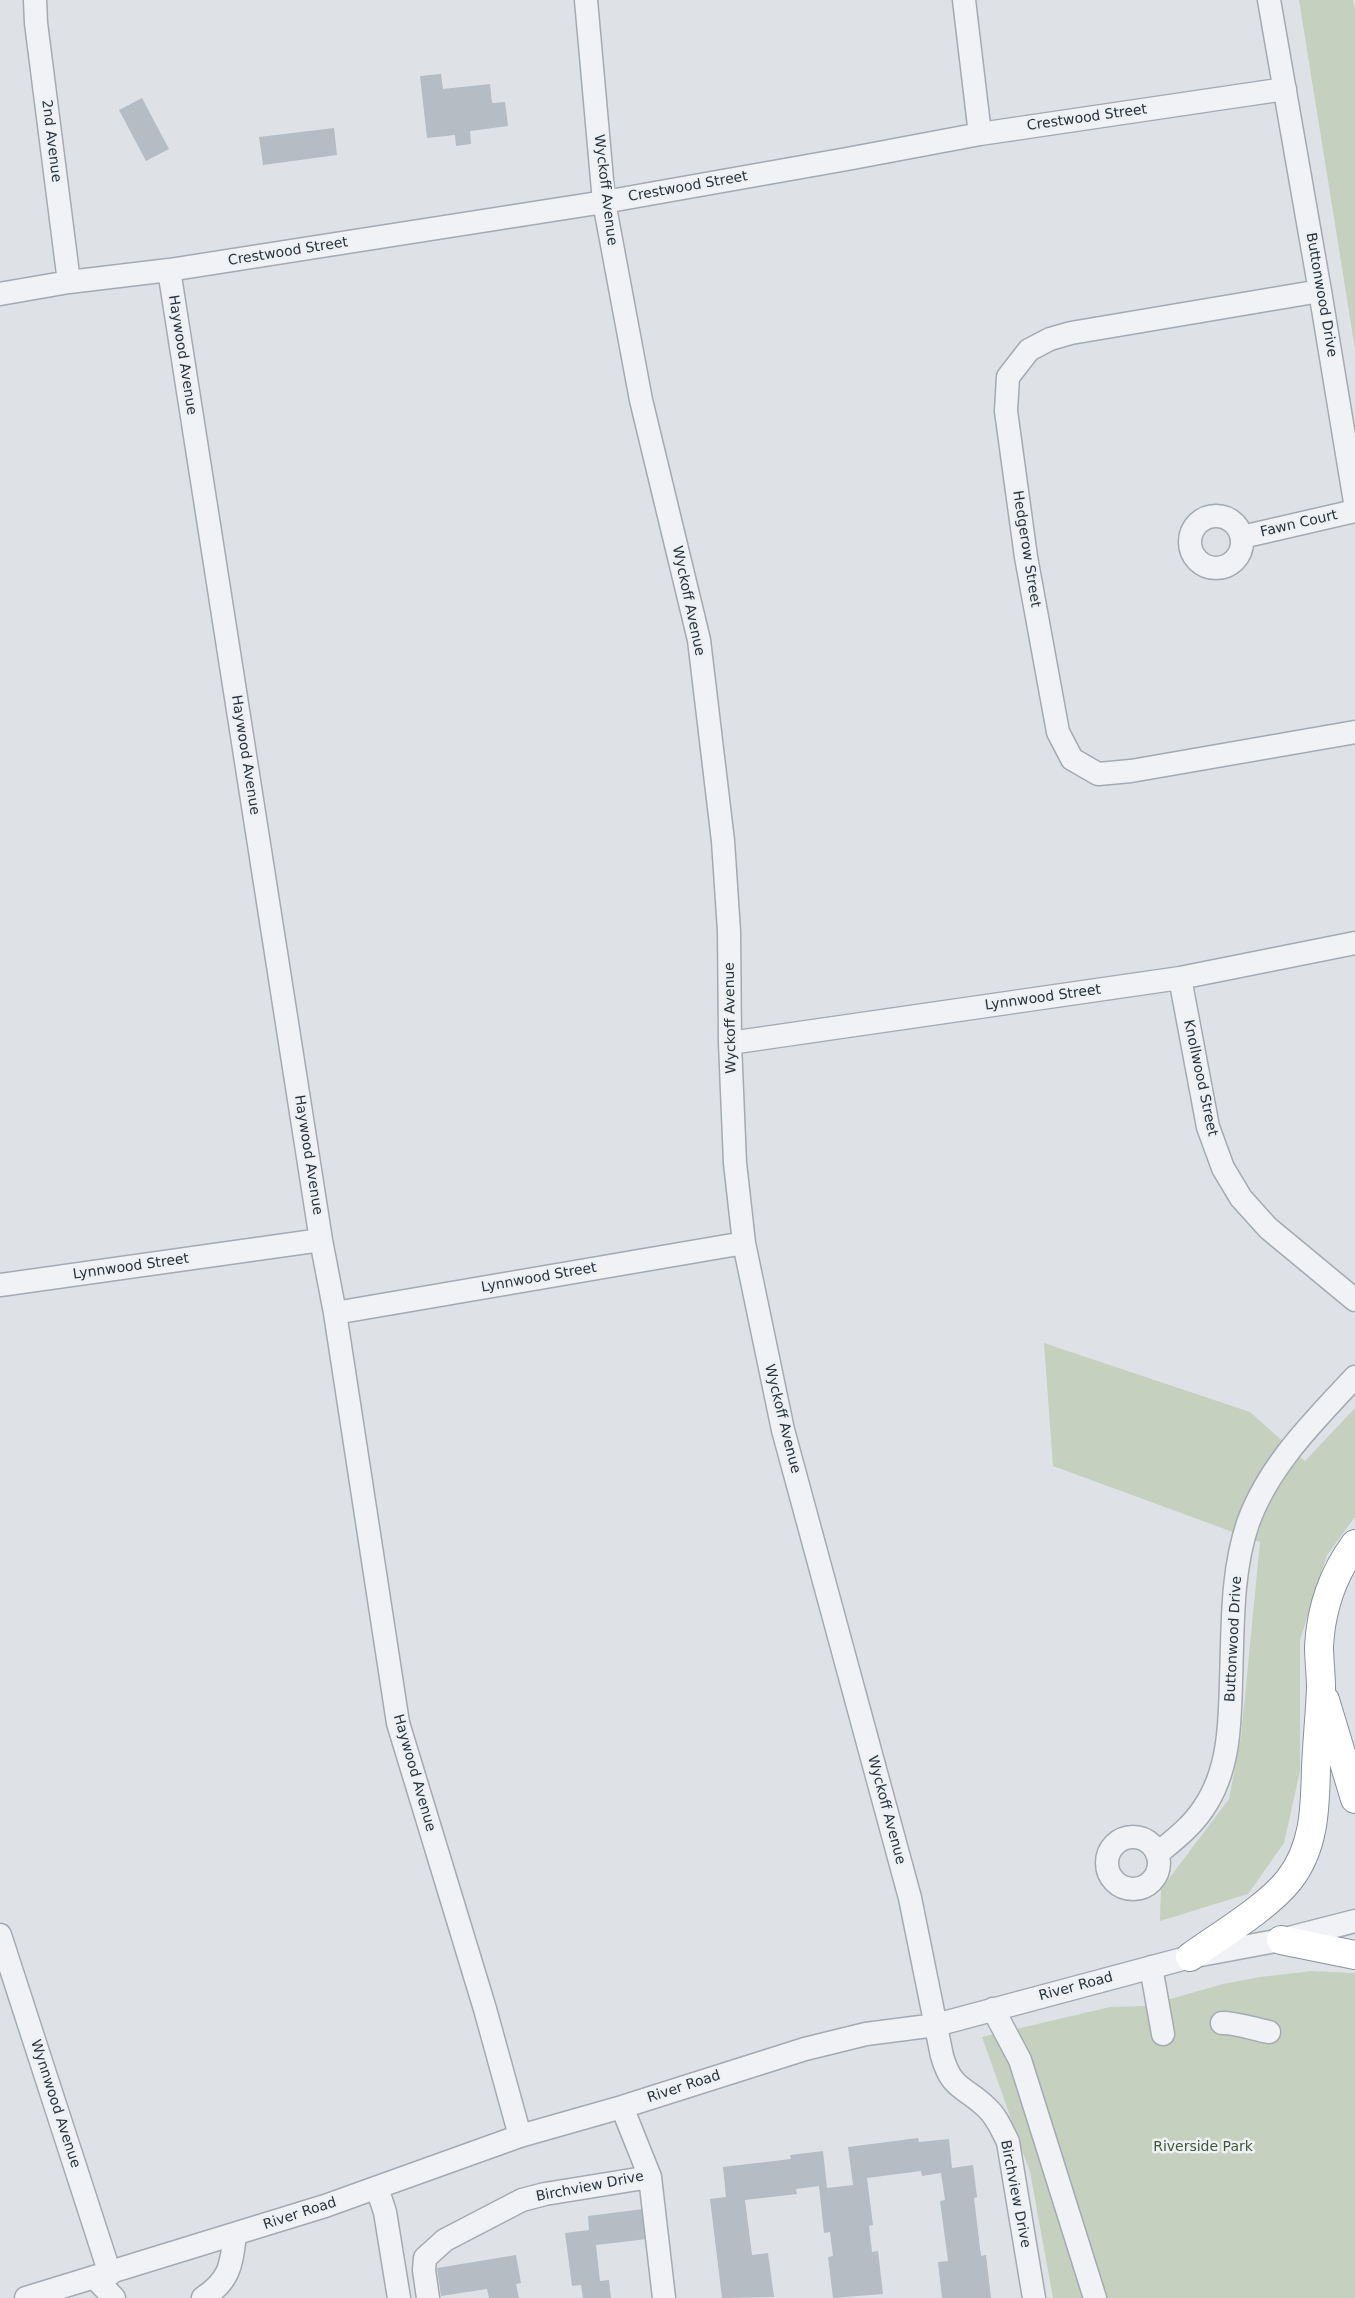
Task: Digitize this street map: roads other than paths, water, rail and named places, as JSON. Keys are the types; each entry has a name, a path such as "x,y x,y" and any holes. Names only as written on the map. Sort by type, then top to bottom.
{"highway":[{"path":"1190,1956 1270,1898 1289,1880 1303,1858 1312,1833 1315,1812 1321,1686 1319,1646 1323,1612 1332,1584 1343,1560 1355,1544"},
{"path":"1321,1686 1355,1799"},
{"path":"1281,1940 1355,1955"}],"street":[{"name":"2nd Avenue","path":"35,0 36,23 69,282"},
{"name":"Wyckoff Avenue","path":"586,0 604,202 641,400 699,640 723,841 729,931 730,1043 735,1162 744,1243 784,1430 910,1898 936,2025"},
{"path":"964,0 980,134"},
{"path":"1268,0 1285,88"},
{"name":"Crestwood Street","path":"0,294 69,282 169,270 604,202 980,134 1285,88"},
{"name":"Buttonwood Drive","path":"1285,88 1355,502"},
{"name":"Haywood Avenue","path":"169,270 321,1240 335,1313 398,1723 485,2009 520,2136"},
{"name":"Hedgerow Street","path":"1320,292 1071,333 1050,339 1029,350 1008,377 1006,411 1026,558 1056,722 1058,732 1072,758 1098,774 1131,771 1355,732"},
{"name":"Fawn Court","path":"1242,537 1355,512"},
{"name":"Lynnwood Street","path":"730,1043 1180,978 1355,943"},
{"name":"Knollwood Street","path":"1180,978 1208,1127 1223,1168 1241,1198 1268,1228 1355,1300"},
{"name":"Lynnwood Street","path":"0,1285 321,1240"},
{"name":"Lynnwood Street","path":"335,1313 744,1243"},
{"name":"Buttonwood Drive","path":"1157,1854 1182,1833 1203,1809 1215,1788 1224,1761 1230,1723 1233,1605 1238,1562 1248,1523 1264,1487 1282,1458 1355,1377"},
{"name":"River Road","path":"26,2298 235,2235 377,2188 520,2136 622,2107 805,2049 866,2034 936,2025 1190,1956 1281,1940 1355,1921"},
{"name":"Wynnwood Avenue","path":"0,1935 102,2276"},
{"path":"1151,1968 1163,2034"},
{"path":"993,2009 1029,2059 1095,2298"},
{"path":"1222,2023 1237,2023 1251,2029 1269,2032"},
{"name":"Birchview Drive","path":"936,2025 942,2056 952,2081 989,2110 1000,2124 1008,2142 1034,2298"},
{"name":"Birchview Drive","path":"428,2298 424,2270 425,2258 445,2240 522,2200 545,2194 650,2178 622,2107"},
{"path":"650,2178 664,2298"},
{"path":"377,2188 385,2212 399,2298"},
{"path":"203,2298 224,2281 232,2259 235,2235"},
{"path":"102,2276 114,2298"}],"park label":[{"name":"Riverside Park","path":"1203,2147"}]}
